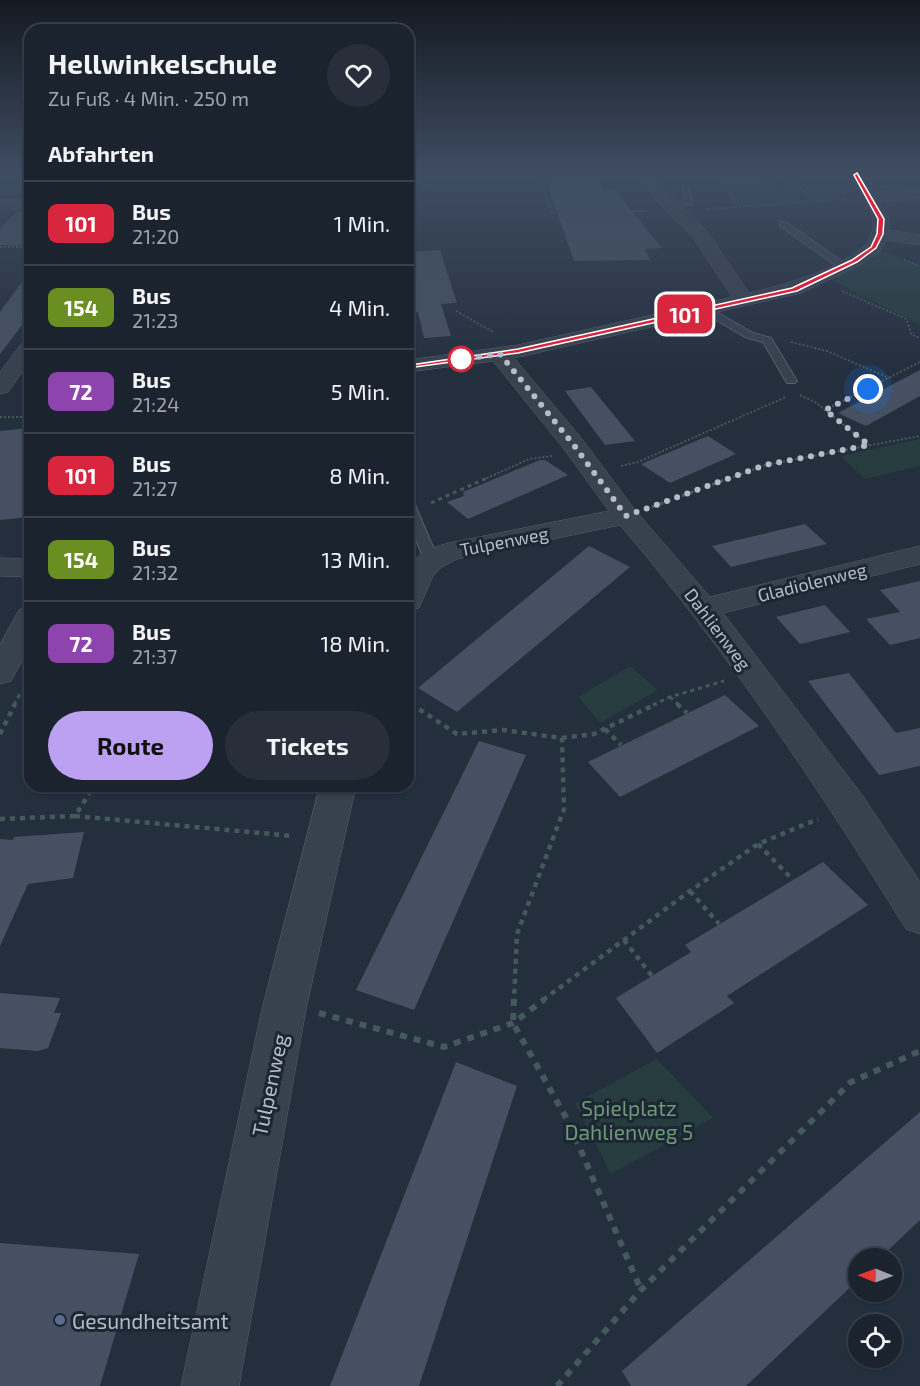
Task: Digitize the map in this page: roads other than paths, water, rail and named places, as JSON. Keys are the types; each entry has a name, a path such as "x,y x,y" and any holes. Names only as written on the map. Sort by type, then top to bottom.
{"street":[{"path":"704,240 744,301"},
{"path":"414,365 500,354 795,289 843,266 873,248 877,240"},
{"path":"0,387 24,354"},
{"name":"Dahlienweg","path":"500,354 626,516 671,567 751,672 849,805 920,916"},
{"name":"Tulpenweg","path":"440,556 626,516"},
{"name":"Gladiolenweg","path":"703,608 920,555"},
{"path":"414,585 419,571 440,556"},
{"path":"0,567 24,568"},
{"path":"13,678 24,639"},
{"name":"Tulpenweg","path":"210,1386 255,1149 336,792"}],"lane":[{"path":"805,240 843,266"},
{"path":"706,310 749,334 766,340 790,381"},
{"path":"414,515 440,556"}],"place":[{"name":"Gesundheitsamt","path":"60,1320"}],"park label":[{"name":"Spielplatz Dahlienweg 5","path":"629,1119"}]}
